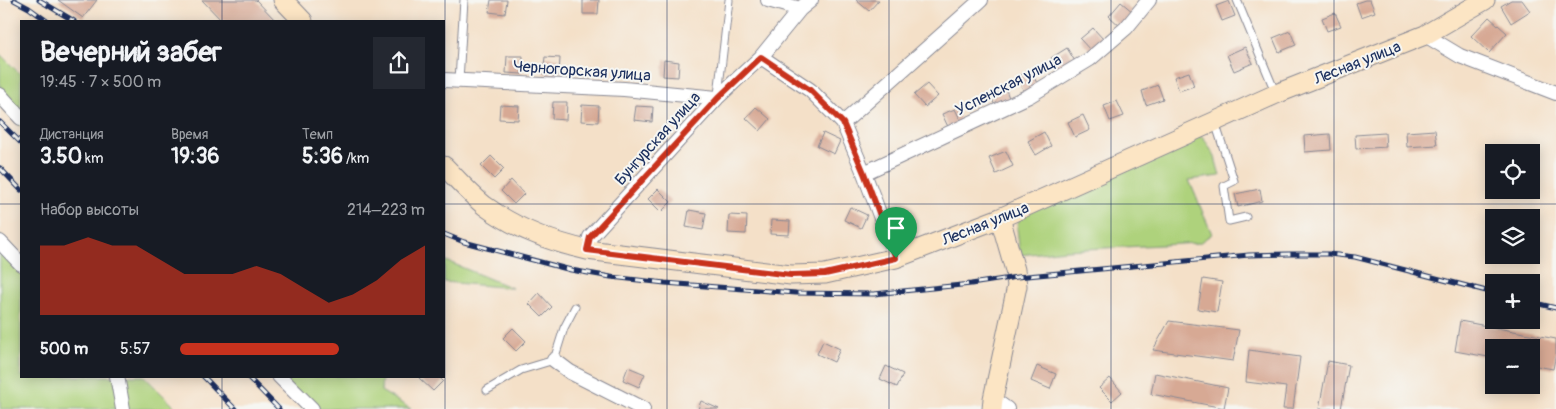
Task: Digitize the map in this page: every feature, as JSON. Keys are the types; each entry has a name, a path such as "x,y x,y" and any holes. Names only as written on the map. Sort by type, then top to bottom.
{"main road":[{"path":"283,0 302,20"},
{"name":"Лесная улица","path":"445,167 485,206 519,227 563,245 587,250 791,275 825,274 896,258 1000,218 1276,94 1425,36 1484,0"},
{"path":"997,406 1017,286 1015,270 1000,218"}],"street":[{"path":"768,0 800,9"},
{"name":"Бунгурская улица","path":"587,250 590,237 718,98 761,57 800,9 811,0"},
{"path":"843,123 981,0"},
{"name":"Успенская улица","path":"864,173 1029,96 1090,60 1126,28 1149,0"},
{"path":"1425,36 1460,56 1556,93"},
{"path":"761,57 810,90 843,123 896,258"},
{"name":"Черногорская улица","path":"445,80 624,89 718,98"},
{"path":"0,95 20,117"},
{"path":"0,242 20,263"},
{"path":"554,360 570,372 643,409"},
{"path":"117,378 123,409"},
{"path":"281,378 312,409"}],"lane":[{"path":"459,80 464,0"},
{"path":"718,98 729,0"},
{"path":"1237,0 1276,94"},
{"path":"1214,122 1234,182 1224,186 1229,221 1246,217"},
{"path":"487,390 521,370 554,360 564,328 576,307"}],"green space":[{"path":"0,54 20,74 20,126 0,106"},
{"path":"1192,133 1204,138 1215,157 1220,176 1189,180 1212,234 1199,243 1066,250 1020,255 1017,228 1019,215"},
{"path":"0,235 20,255 20,378 146,378 177,409 0,409"},
{"path":"445,260 512,288 445,282"},
{"path":"274,378 382,378 381,391 411,409 305,409"}],"building":[{"path":"58,0 97,0 83,18"},
{"path":"202,0 256,0 275,20 221,20"},
{"path":"491,0 507,0 505,14 489,12"},
{"path":"583,0 599,0 598,14 583,14"},
{"path":"856,0 879,0 869,11"},
{"path":"1370,0 1375,12 1361,17 1356,3"},
{"path":"1511,0 1522,0 1530,11 1511,23 1501,6"},
{"path":"1229,1 1235,16 1222,21 1216,6"},
{"path":"1121,2 1133,12 1121,27 1109,16"},
{"path":"1335,13 1341,26 1327,31 1322,18"},
{"path":"1489,17 1507,33 1489,53 1471,36"},
{"path":"1093,28 1104,40 1091,51 1080,39"},
{"path":"1290,31 1296,45 1279,52 1273,38"},
{"path":"1245,47 1253,63 1234,71 1227,55"},
{"path":"1067,48 1076,63 1059,73 1051,58"},
{"path":"507,56 523,56 522,74 506,73"},
{"path":"545,57 560,58 559,75 543,74"},
{"path":"664,60 679,62 678,77 663,76"},
{"path":"1029,70 1039,86 1026,94 1016,78"},
{"path":"1189,72 1194,86 1179,91 1174,77"},
{"path":"927,84 938,96 925,107 914,95"},
{"path":"1158,85 1163,99 1146,105 1142,91"},
{"path":"1006,90 1011,103 996,109 991,96"},
{"path":"1117,101 1124,116 1110,121 1104,106"},
{"path":"553,102 567,102 566,120 552,119"},
{"path":"500,105 519,106 518,120 499,119"},
{"path":"582,105 599,106 598,122 581,121"},
{"path":"636,106 653,107 652,122 634,120"},
{"path":"756,107 770,119 760,131 746,118"},
{"path":"955,109 963,125 950,131 942,114"},
{"path":"1083,115 1090,130 1075,137 1068,122"},
{"path":"1435,130 1437,145 1407,147 1406,132"},
{"path":"1044,132 1051,146 1036,155 1028,141"},
{"path":"823,133 840,141 834,154 817,146"},
{"path":"1385,133 1386,147 1356,149 1355,135"},
{"path":"1330,134 1331,150 1305,152 1304,136"},
{"path":"1006,151 1013,166 996,174 989,158"},
{"path":"491,156 504,169 494,179 481,166"},
{"path":"511,180 524,194 514,204 501,191"},
{"path":"658,189 671,202 661,212 648,199"},
{"path":"1260,189 1262,201 1238,207 1235,194"},
{"path":"850,207 867,215 861,228 844,220"},
{"path":"689,210 706,213 703,230 686,227"},
{"path":"729,215 747,216 746,234 728,233"},
{"path":"771,220 790,221 789,235 770,234"},
{"path":"1203,279 1222,282 1217,312 1198,309"},
{"path":"539,293 552,307 542,317 529,304"},
{"path":"1169,321 1239,330 1233,361 1153,350"},
{"path":"1460,321 1485,326 1485,329 1503,329 1556,339 1553,369 1540,367 1540,339 1485,339 1485,356 1455,351"},
{"path":"513,328 526,341 516,351 503,338"},
{"path":"823,341 840,349 834,362 817,354"},
{"path":"1249,350 1300,357 1293,409 1283,409 1286,387 1246,382"},
{"path":"1328,361 1349,365 1341,409 1319,409"},
{"path":"886,366 903,374 897,387 880,379"},
{"path":"1037,366 1056,374 1050,389 1031,381"},
{"path":"628,367 645,374 639,387 623,380"},
{"path":"1155,373 1228,388 1224,408 1151,394"},
{"path":"419,378 440,378 443,381 433,391"},
{"path":"1110,378 1122,392 1112,401 1099,388"},
{"path":"701,401 719,409 698,409"}],"railway":[{"path":"14,0 46,20"},
{"path":"39,0 72,20"},
{"path":"0,122 20,142"},
{"path":"0,168 20,189"},
{"path":"445,234 464,242 571,270 611,277 796,293 874,294 971,284 1017,277 1249,255 1289,254 1329,254 1355,257 1485,291"},
{"path":"1540,304 1556,308"},
{"path":"205,378 235,409"},
{"path":"249,378 279,409"}],"route":[{"path":"761,57 810,90 843,123 896,258 825,274 791,275 587,250 590,237 718,98 761,57"}]}
